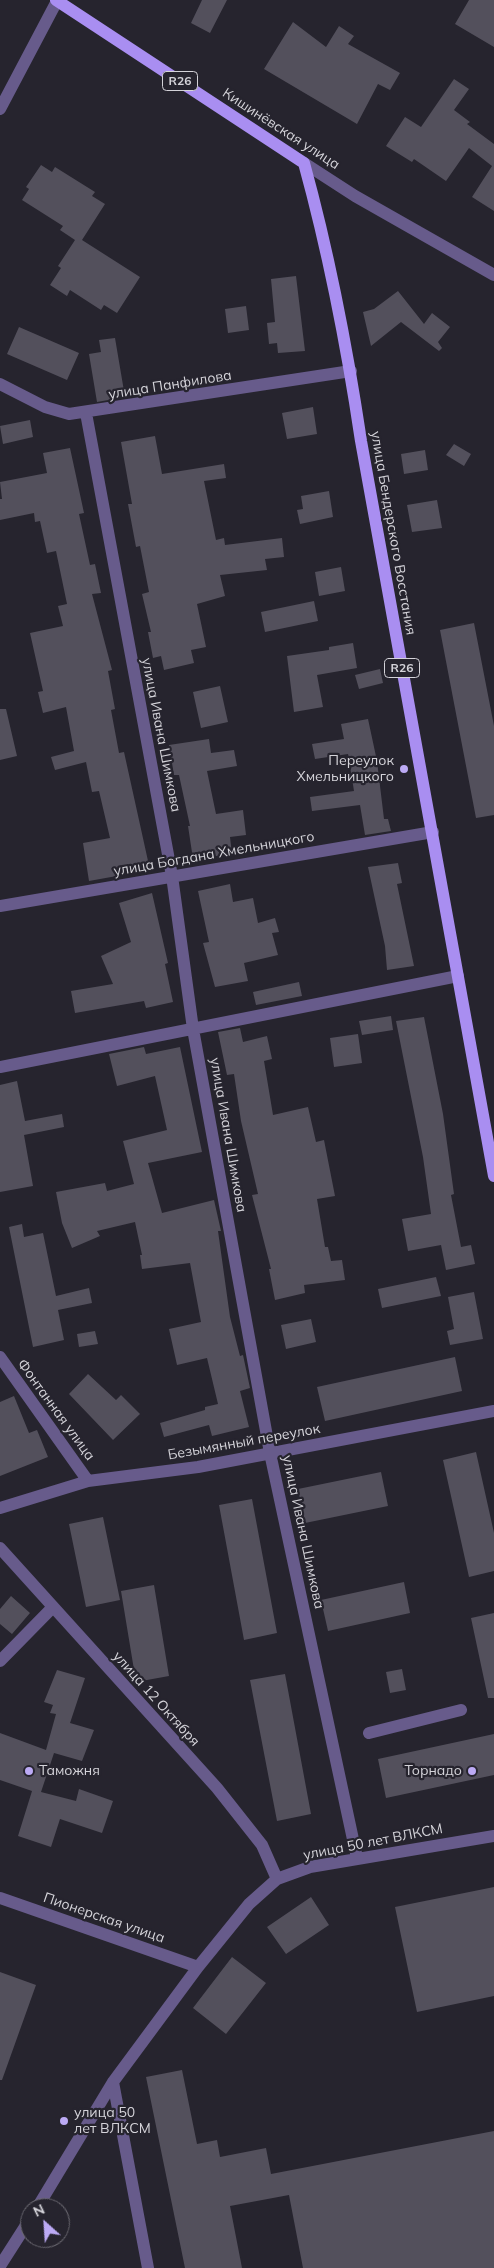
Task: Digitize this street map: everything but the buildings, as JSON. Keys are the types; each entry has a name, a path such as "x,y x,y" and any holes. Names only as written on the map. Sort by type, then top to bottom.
{"main road":[{"name":"Кишинёвская улица","path":"56,0 304,162"},
{"name":"улица Бендерского Восстания","path":"304,162 325,239 351,372 361,441 494,1176"}],"street":[{"path":"0,109 56,0"},
{"name":"Кишинёвская улица","path":"304,162 355,196 494,275"},
{"name":"улица Панфилова","path":"0,384 45,407 69,414 86,413 351,372"},
{"name":"улица Ивана Шимкова","path":"86,413 172,876 194,1030 270,1453 357,1858"},
{"name":"улица Богдана Хмельницкого","path":"0,906 433,832"},
{"path":"0,1067 194,1030 458,976"},
{"name":"Фонтанная улица","path":"0,1357 88,1481"},
{"name":"Безымянный переулок","path":"0,1508 88,1481 198,1467 494,1412"},
{"name":"улица 12 Октября","path":"0,1548 217,1788 262,1845 277,1879"},
{"path":"0,1661 53,1607"},
{"path":"369,1733 461,1710"},
{"name":"улица 50 лет ВЛКСМ","path":"43,2198 113,2082 198,1967 249,1904 277,1879 310,1867 494,1836"},
{"name":"Пионерская улица","path":"0,1898 198,1967"},
{"path":"113,2082 148,2268"},
{"path":"0,2266 20,2235"}],"place":[{"name":"Переулок Хмельницкого","path":"404,769"},
{"name":"Таможня","path":"29,1771"},
{"name":"Торнадо","path":"472,1771"},
{"name":"улица 50 лет ВЛКСМ","path":"64,2121"}]}
